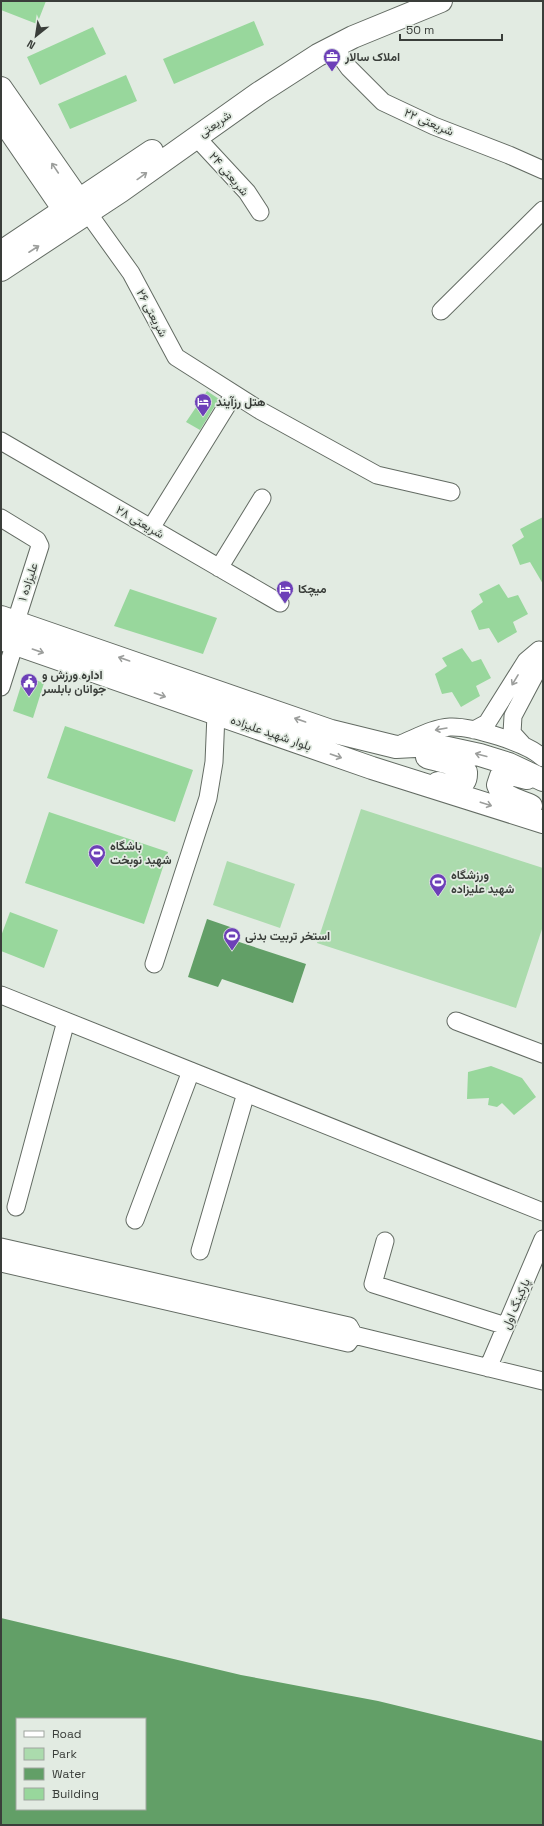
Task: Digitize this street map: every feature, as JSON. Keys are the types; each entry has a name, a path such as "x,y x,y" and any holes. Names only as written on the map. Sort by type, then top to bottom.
{"main road":[{"name":"شریعتی","path":"1,270 77,207 252,83 311,47 348,27 410,1"},
{"name":"شریعتی","path":"1,252 196,137 259,93 334,47 441,1"},
{"path":"1,88 77,207"},
{"path":"1,118 77,207"},
{"name":"بلوار شهید علیزاده","path":"8,619 331,731 396,747 434,745 480,755 509,764 543,781"},
{"name":"بلوار شهید علیزاده","path":"8,641 372,768 543,822"},
{"path":"372,768 413,776 453,787 460,786 465,780 466,772 462,768 396,747"},
{"path":"543,781 510,772 501,776 498,783 500,789 507,796 543,812"}],"street":[{"name":"شریعتی ۲۲","path":"334,47 349,68 383,102 434,126 543,170"},
{"name":"شریعتی ۲۴","path":"196,137 246,192 260,212"},
{"name":"شریعتی ۲۶","path":"77,207 131,273 176,357 261,411 377,475 451,492"},
{"path":"441,311 543,210"},
{"path":"151,528 234,394"},
{"name":"شریعتی ۲۸","path":"1,441 280,603"},
{"path":"219,568 262,498"},
{"name":"علیزاده ۱","path":"1,518 40,543 8,619"},
{"path":"1,687 8,641"},
{"path":"474,730 487,723 526,661 542,648"},
{"path":"522,744 512,733 513,716 540,665 542,648"},
{"path":"154,964 208,798 214,762 216,714"},
{"path":"396,747 436,729 451,727 474,730 522,744 538,753 543,758"},
{"path":"1,995 543,1212"},
{"path":"16,1207 66,1021"},
{"path":"456,1021 543,1054"},
{"path":"135,1220 191,1071"},
{"path":"200,1251 246,1093"},
{"name":"پارکینگ اول","path":"488,1368 543,1239"},
{"path":"385,1241 373,1284 506,1326"},
{"path":"1,1247 349,1326 354,1335 543,1382"},
{"path":"1,1263 212,1313 348,1343 354,1335"},
{"path":"212,1313 215,1296"}],"green space":[{"name":"ورزشگاه شهید علیزاده","path":"361,809 543,868 543,926 516,1008 317,943"},
{"path":"227,861 295,884 280,928 213,905"}],"water":[{"name":"استخر تربیت بدنی","path":"207,919 233,928 230,939 306,964 293,1003 222,979 218,987 188,977"},
{"path":"1,1618 241,1675 378,1701 543,1741 543,1825 1,1825"}],"building":[{"path":"1,1 46,1 37,24 1,10"},
{"path":"254,21 264,45 174,84 163,59"},
{"path":"93,27 106,54 40,85 27,57"},
{"path":"126,75 137,101 70,129 58,104"},
{"name":"هتل رزآیند","path":"207,391 219,399 200,430 186,422"},
{"path":"543,517 543,584 530,562 520,565 512,545 524,537 520,529"},
{"path":"499,584 508,598 518,595 528,614 513,622 517,632 498,643 489,628 479,630 471,611 483,602 479,594"},
{"path":"130,589 217,618 203,654 114,626"},
{"path":"462,648 472,662 481,659 491,678 476,686 480,696 461,707 452,692 442,694 435,674 447,666 442,658"},
{"name":"اداره ورزش و جوانان بابلسر","path":"24,676 44,683 33,718 13,711"},
{"path":"65,726 193,770 175,822 47,778"},
{"name":"باشگاه شهید نوبخت","path":"49,812 168,852 144,924 25,883"},
{"path":"10,912 58,930 44,968 1,951 1,936"},
{"path":"491,1066 522,1078 536,1097 514,1115 502,1103 497,1107 488,1105 489,1098 467,1099 468,1072"}],"place":[{"name":"املاک سالار","path":"332,72"},
{"name":"هتل رزآیند","path":"203,417"},
{"name":"میچکا","path":"285,604"},
{"name":"اداره ورزش و جوانان بابلسر","path":"29,697"},
{"name":"باشگاه شهید نوبخت","path":"97,868"},
{"name":"ورزشگاه شهید علیزاده","path":"438,897"},
{"name":"استخر تربیت بدنی","path":"232,951"}]}
